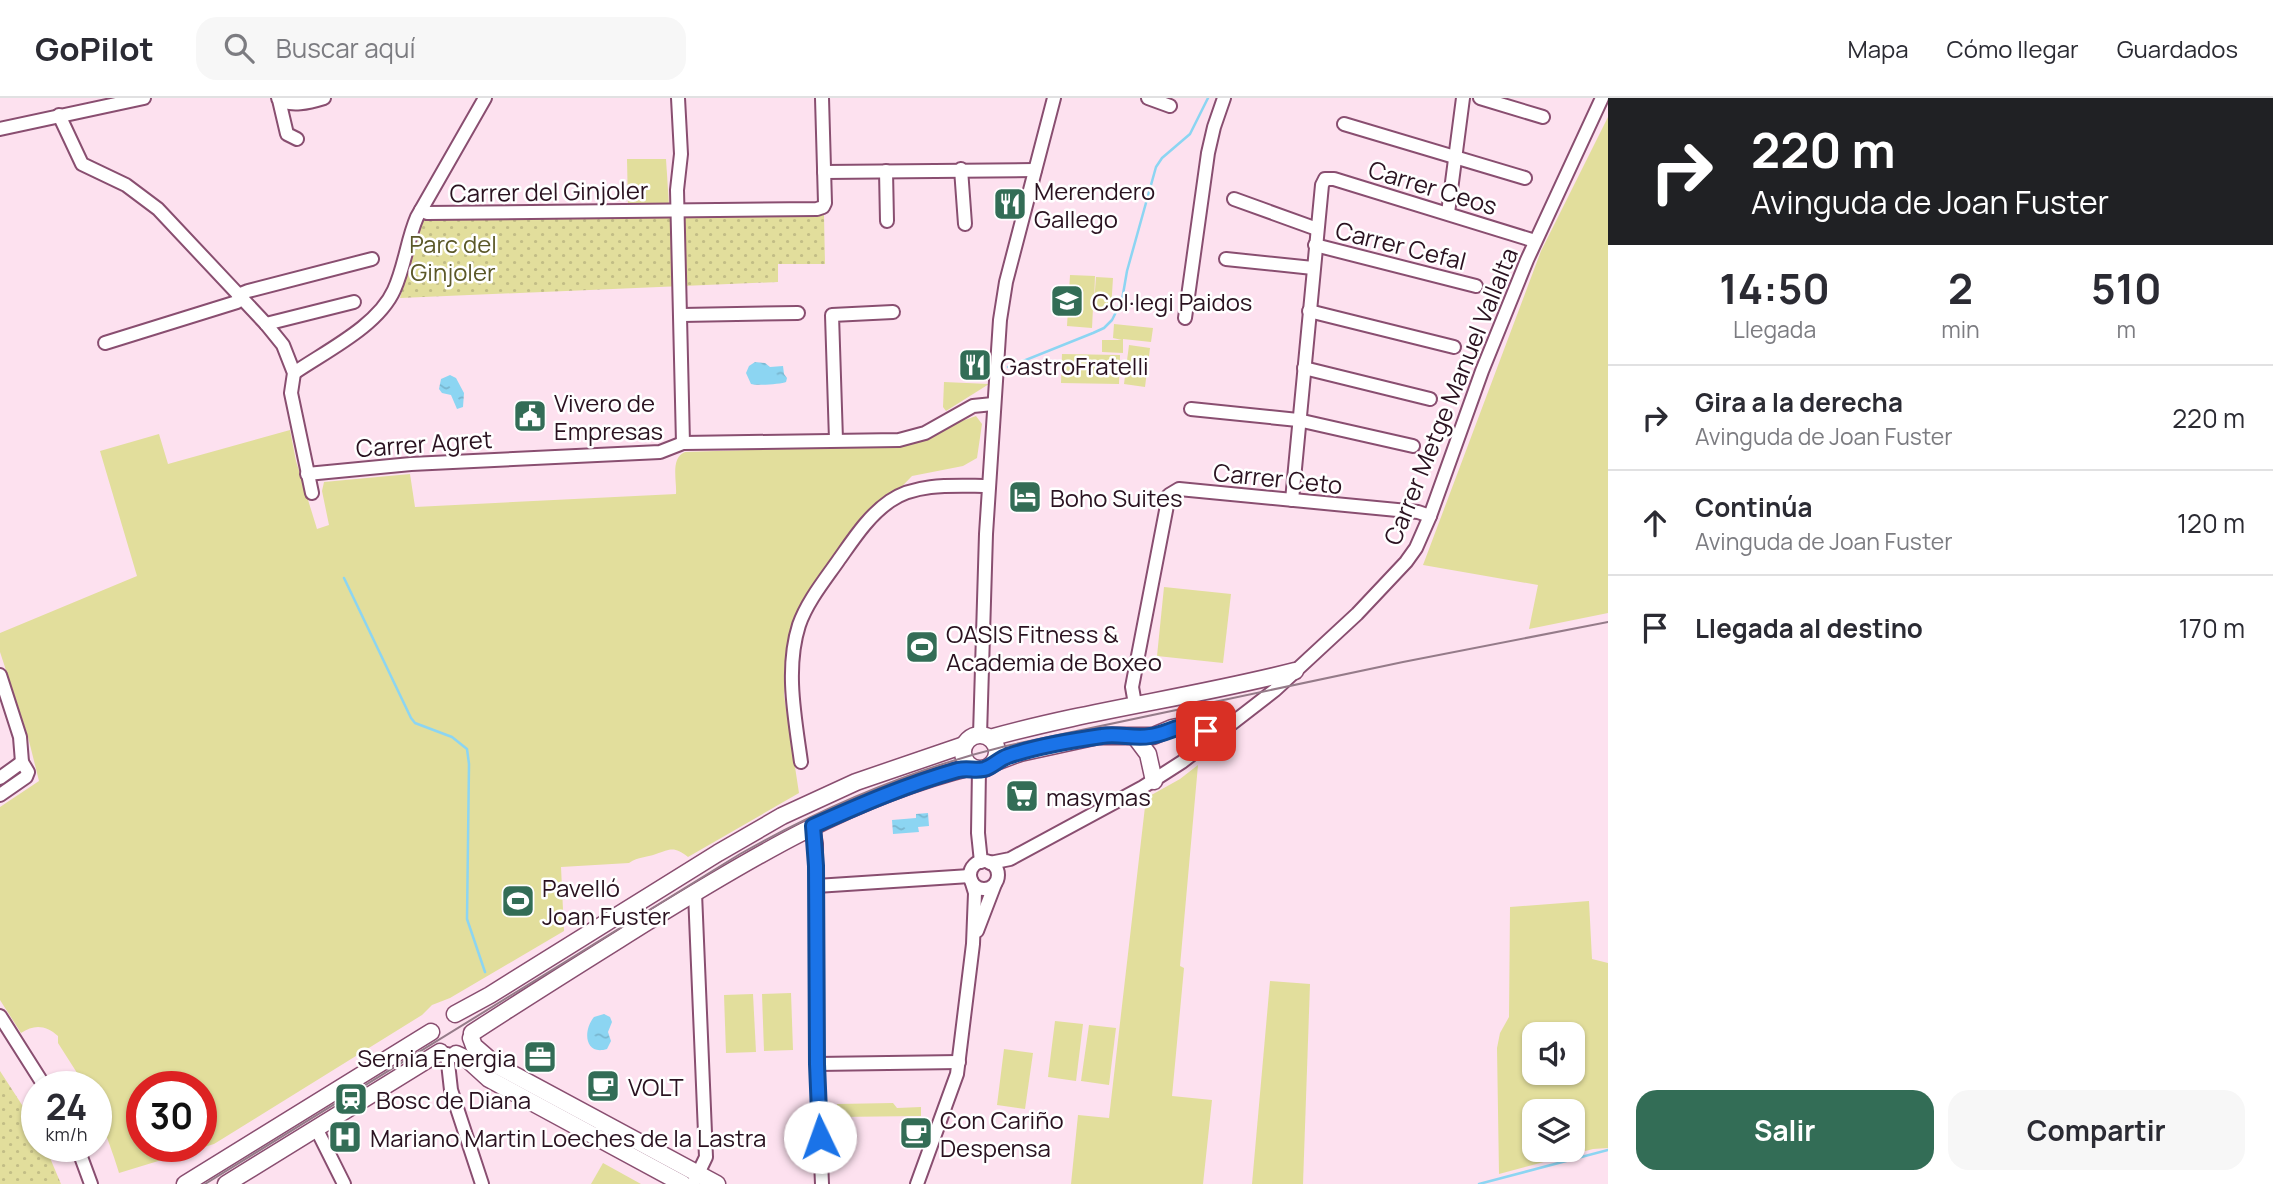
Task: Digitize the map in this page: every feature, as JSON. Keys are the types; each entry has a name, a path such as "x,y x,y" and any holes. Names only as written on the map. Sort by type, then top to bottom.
{"main road":[{"path":"185,1184 441,1020 487,997 782,816 878,774 964,745 970,738 1295,671"},
{"path":"229,1183 316,1128 448,1054 467,1047 472,1035 695,893 762,852 813,826 895,791 1020,753 1098,736 1153,736 1181,726 1194,726 1214,738"},
{"path":"1150,761 1156,743 1166,731"},
{"path":"981,766 997,751 985,737"},
{"path":"1136,738 1150,761 1154,781"},
{"path":"964,745 963,757 981,766"},
{"path":"441,1020 468,1022 474,1046 496,1065 695,1179 717,1184"},
{"path":"441,1020 432,1044 448,1054 467,1059 489,1079 683,1184"}],"street":[{"path":"0,129 144,98"},
{"path":"297,139 287,134 278,99 295,103 324,98"},
{"path":"294,373 366,324 380,311 393,292 410,233 421,210 485,98"},
{"name":"Carrer del Ginjoler","path":"678,98 681,154 678,211 683,443"},
{"name":"Carrer del Ginjoler","path":"421,210 427,214 817,209 825,203 822,98"},
{"path":"985,737 989,486 1002,304 1054,98"},
{"path":"1148,98 1170,106"},
{"path":"1185,318 1208,153 1224,98"},
{"path":"1448,213 1463,98"},
{"path":"1480,98 1543,117"},
{"name":"Carrer Metge Manuel Vallalta","path":"986,862 1010,859 1154,781 1275,690 1399,571 1416,548 1430,516 1482,371 1535,241 1602,98"},
{"path":"59,115 82,164 119,180 151,203 283,345 294,373 290,391 312,493"},
{"path":"1344,124 1525,178"},
{"path":"961,169 965,224"},
{"path":"824,172 1035,170"},
{"path":"887,171 887,221"},
{"name":"Carrer Ceos","path":"1322,186 1325,179 1334,178 1535,241"},
{"name":"Carrer Cefal","path":"1292,500 1322,186"},
{"name":"Carrer Cefal","path":"1234,199 1317,229"},
{"name":"Carrer Cefal","path":"1315,245 1476,286"},
{"path":"105,343 237,302 248,291 372,259"},
{"name":"Carrer Cefal","path":"1226,260 1313,268"},
{"path":"266,324 354,302"},
{"path":"1309,311 1454,348"},
{"path":"836,440 832,315 893,312"},
{"path":"682,314 798,313"},
{"path":"1304,368 1430,399"},
{"name":"Carrer Agret","path":"307,474 411,464 660,452 683,443 907,438 932,430 974,406 993,404"},
{"path":"1191,409 1298,420 1413,446"},
{"path":"801,762 792,701 792,679 799,626 807,607 857,535 889,502 912,492 931,488 989,486"},
{"name":"Carrer Ceto","path":"1135,704 1132,687 1171,493 1179,489 1418,512 1430,516"},
{"path":"0,675 23,744 22,762 28,772 26,777 0,795"},
{"path":"0,778 22,762"},
{"path":"971,878 976,886 984,889 996,881 996,868 986,862 979,842 981,766"},
{"path":"813,826 816,844 817,1064 822,1184"},
{"name":"Carrer Metge Manuel Vallalta","path":"973,944 996,881 1010,859"},
{"path":"917,1184 957,1074 973,944 975,893 971,878 972,868 986,862"},
{"path":"816,886 971,878"},
{"path":"695,893 706,1157 695,1179"},
{"path":"0,1016 35,1071"},
{"path":"448,1054 451,1090 482,1184"},
{"path":"817,1064 959,1062"},
{"path":"316,1128 344,1184"},
{"path":"83,1162 91,1184"}],"green space":[{"path":"1608,117 1608,613 1529,629 1538,585 1423,565 1541,251"},
{"path":"627,159 666,159 669,205 628,207"},
{"name":"Parc del Ginjoler","path":"824,215 825,264 778,264 778,282 400,298 422,217"},
{"path":"1070,275 1095,276 1094,304 1096,277 1113,278 1111,309 1093,308 1092,328 1067,326"},
{"path":"1114,324 1153,328 1151,342 1123,339 1123,353 1102,352 1102,340 1122,340 1113,338"},
{"path":"1129,345 1150,348 1145,387 1124,384"},
{"path":"1062,354 1120,355 1119,384 1061,383"},
{"path":"944,382 989,384 946,411 943,407"},
{"path":"976,416 982,424 977,458 963,466 912,476 849,541 803,600 792,626 784,695 799,793 688,857 672,850 629,863 561,867 564,931 450,998 432,1005 422,1015 217,1142 217,1071 126,1071 126,1162 155,1162 119,1173 112,1152 112,1071 76,1071 58,1043 58,1036 40,1027 21,1033 0,1000 0,807 39,781 28,737 0,652 0,633 137,576 100,451 159,434 168,464 290,430 296,461 317,529 329,525 322,491 324,482 410,474 415,507 676,494 677,459 685,452 907,445 942,428"},
{"path":"1164,587 1231,594 1223,663 1157,656"},
{"path":"1198,765 1180,966 1184,968 1172,1096 1212,1100 1203,1184 1071,1184 1078,1115 1109,1118 1146,798 1180,779"},
{"path":"1589,901 1592,959 1608,963 1608,1148 1585,1151 1585,1099 1522,1099 1522,1162 1544,1162 1499,1174 1497,1048 1500,1033 1509,1017 1510,907"},
{"path":"1270,981 1310,984 1303,1184 1252,1184"},
{"path":"791,993 793,1050 764,1051 762,994"},
{"path":"753,994 756,1052 726,1053 724,995"},
{"path":"1055,1021 1083,1024 1076,1081 1048,1077"},
{"path":"1089,1025 1116,1028 1109,1085 1081,1081"},
{"path":"1004,1049 1033,1053 1025,1109 997,1105"},
{"path":"0,1071 21,1103 21,1162 52,1162 61,1184 0,1184"},
{"path":"893,1103 897,1108 921,1107 921,1116 836,1117 837,1104"},
{"path":"603,1163 641,1184 591,1184"}],"water":[{"path":"755,362 765,363 770,367 783,366 786,382 751,384 746,373 749,366"},
{"path":"450,375 456,378 464,393 463,407 457,409 451,395 442,393 439,389 441,379"},
{"path":"928,813 929,826 918,827 919,832 893,834 892,820 916,818 916,814"},
{"path":"604,1014 610,1017 612,1022 608,1032 611,1041 607,1049 594,1049 588,1040 588,1028 594,1017"}],"waterway":[{"path":"1008,367 1093,333 1112,320 1122,300 1127,271 1156,167 1162,158 1190,134 1208,98"},
{"path":"344,578 411,718 415,723 452,737 467,749 467,919 485,972"},
{"path":"1479,1184 1608,1150"}],"tram line":[{"path":"205,1184 740,854 804,820 870,791 937,766 1006,746 1403,662 1608,622"}],"place":[{"name":"Merendero Gallego","path":"1010,204"},
{"name":"Col·legi Paidos","path":"1067,301"},
{"name":"GastroFratelli","path":"975,365"},
{"name":"Vivero de Empresas","path":"530,416"},
{"name":"Boho Suites","path":"1025,497"},
{"name":"OASIS Fitness & Academia de Boxeo","path":"922,647"},
{"name":"masymas","path":"1022,796"},
{"name":"Pavelló Joan Fuster","path":"518,901"},
{"name":"Sernia Energia","path":"540,1057"},
{"name":"VOLT","path":"603,1086"},
{"name":"Bosc de Diana","path":"351,1099"},
{"name":"Con Cariño Despensa","path":"916,1133"},
{"name":"Mariano Martin Loeches de la Lastra","path":"345,1137"}],"route":[{"path":"820,1137 816,844 813,826 934,777 971,767 982,769 1005,757 1020,753 1106,735 1136,738 1153,736 1187,725 1206,731"}]}
